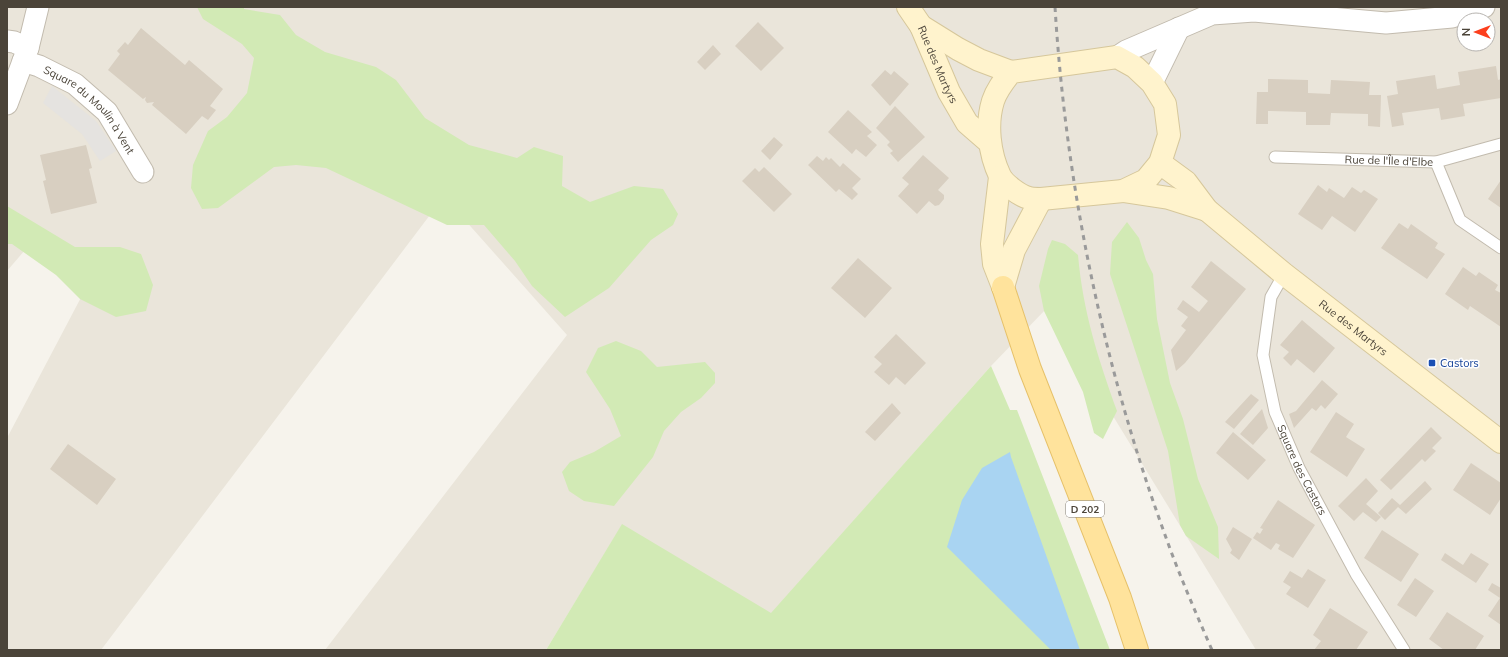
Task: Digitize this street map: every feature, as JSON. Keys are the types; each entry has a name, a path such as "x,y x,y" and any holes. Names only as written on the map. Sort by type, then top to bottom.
{"main road":[{"path":"908,7 921,26"},
{"name":"Rue des Martyrs","path":"921,26 958,50 1011,72"},
{"name":"Rue des Martyrs","path":"921,26 953,98 967,122 990,143"},
{"path":"1117,57 1135,67 1152,83 1165,104 1169,135 1160,164 1146,180 1122,191 1041,199 1029,198 1014,190 1000,177 990,143 989,120 994,100 1000,85 1011,72 1117,57"},
{"name":"Rue des Martyrs","path":"1160,164 1186,182 1207,210 1284,274 1501,442"},
{"name":"D 202","path":"1000,177 992,244 994,264 1030,369 1120,598 1137,650"},
{"name":"Rue des Martyrs","path":"1122,191 1169,198 1207,210"},
{"path":"1003,288 1014,250 1041,199"}],"street":[{"path":"7,104 25,55 38,7"},
{"path":"1117,57 1126,51 1212,14 1254,11 1386,23 1452,16 1484,7"},
{"path":"1152,83 1179,28"},
{"name":"Square du Moulin à Vent","path":"7,42 14,42 25,55 39,66 75,84 107,112 143,172"}],"lane":[{"name":"Rue de l'Île d'Elbe","path":"1275,157 1436,162 1501,144"},
{"path":"1436,162 1460,220 1501,248"},
{"name":"Square des Castors","path":"1284,274 1271,298 1263,355 1275,412 1300,468 1356,574 1404,650"}],"shaded area":[{"path":"7,7 1501,7 1501,650 1256,650 1047,308 991,366 771,614 622,525 546,650 325,650 567,335 456,210 436,207 101,650 7,650 7,438 96,269 37,236 7,271"},
{"path":"52,86 96,121 116,151 100,161 82,134 43,103"}],"green space":[{"path":"197,7 244,7 244,9 280,15 296,35 325,52 376,67 396,80 425,118 469,145 517,158 534,147 563,156 562,186 590,202 634,186 663,189 678,214 673,225 651,240 609,288 565,317 532,286 515,261 484,225 447,225 326,168 296,165 274,167 218,208 202,209 191,188 193,165 208,131 227,117 247,93 254,58 242,44 203,19"},
{"path":"7,206 75,247 120,247 141,254 153,285 146,311 116,317 80,299 56,275 12,244 7,244"},
{"path":"1127,222 1139,238 1146,260 1153,274 1157,319 1170,383 1183,419 1198,479 1218,527 1219,559 1186,536 1180,525 1168,451 1110,274 1112,242"},
{"path":"1052,240 1065,244 1078,255 1080,276 1092,334 1117,411 1103,439 1094,433 1083,392 1044,311 1039,286 1048,249"},
{"path":"616,341 641,351 657,367 705,362 715,373 715,383 701,398 681,412 664,431 653,457 614,506 584,501 569,491 562,472 570,462 594,452 621,436 610,409 586,372 598,348"},
{"path":"991,366 1010,410 1017,410 1110,650 546,650 622,524 771,613"}],"water":[{"path":"1010,452 1080,650 1051,650 947,547 962,500 982,468"}],"building":[{"path":"758,22 784,48 761,71 735,46"},
{"path":"141,28 185,65 189,60 223,89 210,106 216,110 208,120 202,116 186,134 152,105 154,102 147,103 145,100 146,97 143,99 108,70 120,54 117,51 125,42 128,45"},
{"path":"713,45 721,54 705,70 697,62"},
{"path":"1496,66 1498,80 1501,79 1501,98 1463,104 1465,116 1441,120 1439,108 1402,113 1404,125 1392,127 1387,96 1398,94 1396,81 1435,75 1437,89 1460,85 1458,72"},
{"path":"885,70 891,75 894,71 909,84 890,106 871,85"},
{"path":"1268,79 1308,80 1308,93 1330,94 1331,80 1370,82 1369,95 1381,95 1380,127 1368,126 1368,114 1331,113 1330,125 1306,125 1306,112 1268,111 1268,124 1256,124 1257,92 1268,92"},
{"path":"895,106 925,137 898,162 890,153 893,151 887,145 890,142 876,128"},
{"path":"848,110 872,132 867,136 877,145 866,157 856,149 852,154 828,132"},
{"path":"774,137 783,145 770,160 761,151"},
{"path":"86,145 92,168 89,169 97,203 51,214 43,181 46,180 40,155"},
{"path":"923,155 949,178 938,190 944,195 944,199 939,205 935,206 929,201 917,214 898,196 909,184 902,178"},
{"path":"817,156 823,161 826,157 829,160 831,158 840,167 843,163 861,179 852,188 858,194 852,200 839,189 836,192 808,165"},
{"path":"764,167 792,194 774,212 742,181 755,168 759,172"},
{"path":"1501,180 1501,208 1488,199"},
{"path":"1318,185 1327,192 1329,188 1344,198 1352,187 1361,193 1364,190 1378,199 1355,232 1332,216 1322,230 1298,214"},
{"path":"1399,223 1408,229 1411,224 1438,243 1435,248 1445,254 1427,279 1381,248"},
{"path":"858,258 892,288 865,318 831,288"},
{"path":"1211,261 1246,289 1185,363 1176,371 1171,350 1186,330 1181,326 1188,317 1177,309 1183,300 1199,312 1208,301 1191,287"},
{"path":"1463,267 1476,276 1479,272 1498,285 1495,290 1501,293 1501,327 1470,306 1468,310 1445,294"},
{"path":"1302,320 1335,348 1314,373 1297,359 1291,366 1283,358 1289,352 1280,345"},
{"path":"896,334 926,363 905,385 896,377 889,385 874,372 882,364 874,357"},
{"path":"1322,380 1338,394 1325,409 1321,405 1316,411 1312,408 1294,428 1289,414 1296,411"},
{"path":"1251,394 1259,400 1234,429 1225,422"},
{"path":"892,403 901,413 875,441 865,432"},
{"path":"1262,409 1268,428 1253,445 1240,434"},
{"path":"1336,412 1354,424 1346,437 1365,449 1347,477 1310,452"},
{"path":"1431,427 1442,438 1432,448 1436,451 1425,462 1422,459 1391,490 1380,480"},
{"path":"1233,432 1266,460 1248,480 1216,453"},
{"path":"68,444 116,479 97,505 50,469"},
{"path":"1471,463 1501,483 1501,498 1490,515 1453,490"},
{"path":"1366,478 1378,491 1366,504 1381,517 1376,522 1363,512 1354,521 1338,506"},
{"path":"1425,481 1432,489 1406,514 1398,507 1385,520 1378,513 1392,498 1400,505"},
{"path":"1278,500 1315,525 1293,558 1278,549 1280,545 1276,543 1271,550 1253,538 1257,532 1260,534 1263,529 1260,528"},
{"path":"1233,527 1252,539 1239,560 1230,553 1232,550 1226,539"},
{"path":"1382,530 1419,554 1401,582 1364,558"},
{"path":"1445,553 1463,565 1471,553 1489,564 1476,583 1441,560"},
{"path":"1308,569 1326,580 1308,608 1286,594 1291,587 1283,582 1290,571 1302,578"},
{"path":"1415,578 1434,591 1416,617 1397,605"},
{"path":"1492,583 1501,588 1501,625 1488,616 1500,598 1488,590"},
{"path":"1330,608 1368,632 1356,650 1314,650 1321,641 1313,635"},
{"path":"1447,612 1484,636 1475,650 1444,650 1429,639"}],"railway":[{"path":"1055,7 1060,74 1078,207 1106,339 1142,469 1175,562 1212,650"}],"place":[{"name":"Castors","path":"1432,363"}]}
